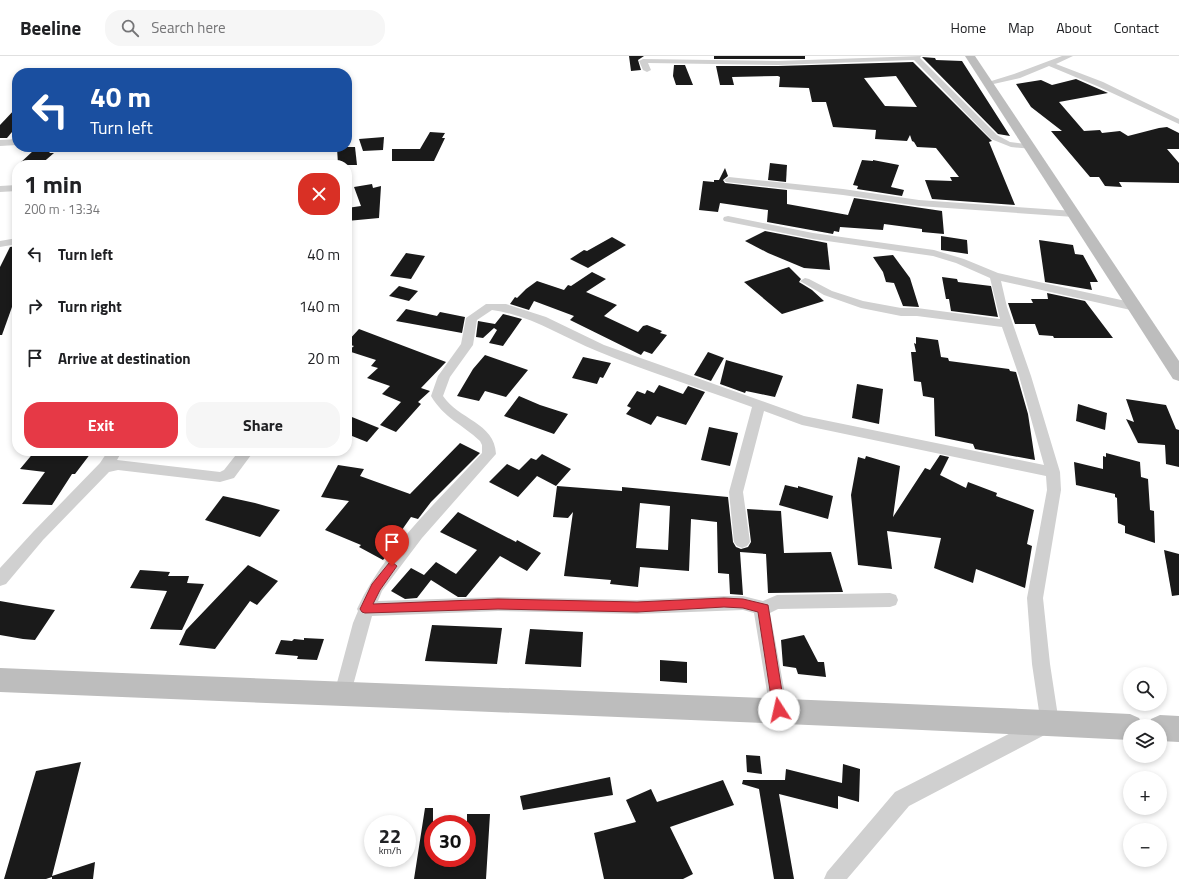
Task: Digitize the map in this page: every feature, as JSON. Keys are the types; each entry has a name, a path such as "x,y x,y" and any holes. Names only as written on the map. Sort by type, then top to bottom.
{"main road":[{"path":"970,56 1179,375"},
{"path":"0,680 779,710 1123,727"},
{"path":"1167,728 1179,729"}],"street":[{"path":"989,83 1017,76 1069,56"},
{"path":"647,70 643,61 778,63 916,57 936,80 959,99 994,137 1006,144 1030,147"},
{"path":"1048,63 1100,84 1130,100 1179,122"},
{"path":"0,144 12,143"},
{"path":"729,180 843,192 919,204 1074,214"},
{"path":"0,189 12,188"},
{"path":"728,219 813,236 934,253 960,261 995,276 1135,307"},
{"path":"0,244 12,242"},
{"path":"837,878 902,799 1050,723 1041,664 1035,598 1054,490 1053,472 1025,376 1006,324 995,276"},
{"path":"805,281 828,293 861,304 900,312 917,312 1006,324"},
{"path":"344,694 365,609 376,587 417,534 489,454 490,448 486,437 445,410 437,396 444,376 467,345 472,318 487,307 494,306 506,308 542,320 600,348 802,420 1053,472"},
{"path":"742,542 736,492 759,405"},
{"path":"0,579 38,536 105,467 112,456"},
{"path":"105,467 118,465 220,477 229,474 243,456"},
{"path":"365,609 498,604 637,607 724,603 743,603 764,608 777,602 890,600"},
{"path":"764,608 762,613 779,710"}],"building":[{"path":"629,56 644,56 638,60 641,70 631,71"},
{"path":"714,56 805,56 805,59 714,59"},
{"path":"922,57 935,58 936,60 962,61 1010,136 998,134"},
{"path":"913,62 992,141 989,142 1015,205 932,199 925,180 952,181 950,177 959,177 936,148 917,147 912,141 910,135 907,141 875,139 876,130 833,127 826,102 812,102 809,88 779,87 780,77 778,76 732,77 734,85 720,85 716,66 778,66","holes":["896,76 917,107 885,106 864,78"]},
{"path":"674,65 685,65 693,85 676,85 673,76"},
{"path":"1076,79 1108,93 1059,102 1084,131 1100,130 1102,133 1120,131 1128,136 1167,127 1179,133 1179,149 1167,149 1179,163 1179,183 1119,182 1122,187 1105,186 1099,177 1090,177 1051,131 1062,131 1031,107 1016,84 1041,80 1052,85"},
{"path":"12,112 12,132 7,138 0,138 0,125"},
{"path":"430,132 445,133 442,138 445,138 434,161 392,161 392,149 420,149"},
{"path":"384,137 383,150 363,151 359,139"},
{"path":"352,147 355,147 357,165 352,165 352,160 338,160 337,152 352,152"},
{"path":"32,152 54,153 46,160 23,160"},
{"path":"862,160 873,160 899,165 891,187 904,190 902,196 857,189 858,186 853,185"},
{"path":"770,163 787,165 786,182 768,180"},
{"path":"725,168 728,176 723,180 725,183 787,190 787,204 848,215 854,198 942,211 944,234 922,232 922,229 884,224 883,230 840,227 839,232 834,231 833,234 767,222 768,210 720,203 718,212 699,210 703,181 714,182 714,180 719,180"},
{"path":"372,184 373,188 381,186 379,218 352,221 352,207 361,206 354,187"},
{"path":"765,231 827,243 830,270 804,268 768,253 745,241"},
{"path":"941,236 967,240 968,254 941,250"},
{"path":"612,237 626,245 588,268 570,259 584,250 587,251"},
{"path":"1039,240 1073,245 1075,254 1083,255 1098,282 1090,282 1092,290 1045,282"},
{"path":"10,247 12,247 12,307 2,335 0,335 0,267"},
{"path":"406,253 425,256 411,279 390,276"},
{"path":"893,255 910,278 919,307 903,306 894,283 886,282 883,272 873,257"},
{"path":"789,267 801,279 799,282 812,290 824,301 782,314 744,282"},
{"path":"592,272 606,279 586,292 617,305 604,316 638,332 643,326 647,325 662,331 660,333 667,335 652,354 644,351 641,355 570,320 574,316 534,301 529,310 510,304 515,297 517,298 537,281 564,290 568,285 571,286"},
{"path":"942,277 957,279 958,282 991,286 998,317 951,311 949,299 946,299"},
{"path":"399,286 418,291 409,301 389,296"},
{"path":"1047,293 1085,301 1113,338 1054,338 1053,336 1039,335 1035,324 1015,324 1008,303 1033,303 1031,299 1048,299"},
{"path":"406,309 437,316 440,312 465,317 462,333 396,321"},
{"path":"503,314 522,319 503,346 489,343 497,330 494,328 483,338 476,337 478,321 495,324"},
{"path":"359,329 446,362 421,388 430,391 418,402 421,404 396,432 380,425 401,402 382,394 390,386 367,378 378,368 371,366 376,360 352,352 352,348 354,346 352,345 352,337"},
{"path":"916,337 938,340 941,357 948,358 949,361 1009,369 1010,371 1016,372 1028,414 1035,460 975,449 973,444 935,436 934,398 923,396 921,382 914,381 911,352 916,352 914,343 916,344"},
{"path":"708,352 724,358 711,381 694,375"},
{"path":"485,355 528,370 506,397 485,391 479,401 457,396 473,369"},
{"path":"583,357 611,363 603,378 600,377 597,384 572,378"},
{"path":"726,360 783,376 775,397 746,391 745,393 720,384"},
{"path":"857,384 883,389 879,424 852,418"},
{"path":"659,385 683,394 688,386 705,392 686,425 657,416 651,425 626,414 631,408 627,406 637,391 645,394 647,390 654,393"},
{"path":"519,396 540,405 568,414 554,434 504,416"},
{"path":"1126,399 1166,405 1176,429 1179,430 1179,467 1166,464 1165,445 1138,443 1126,419 1134,422"},
{"path":"1078,404 1107,413 1105,430 1076,421"},
{"path":"352,417 379,428 367,442 352,436"},
{"path":"709,427 738,433 730,466 701,460"},
{"path":"460,443 480,453 431,502 418,519 411,517 397,537 401,539 383,560 359,547 361,545 325,530 349,501 321,497 338,465 364,469 360,476 410,494"},
{"path":"1106,453 1140,462 1141,477 1148,479 1150,510 1154,511 1155,543 1125,533 1125,526 1118,523 1117,498 1115,497 1115,494 1076,485 1074,462 1103,469 1103,456 1106,457"},
{"path":"542,454 571,469 556,486 537,476 518,497 489,482 507,464 519,470 531,458 536,460"},
{"path":"940,455 949,457 940,475 966,488 968,482 997,493 996,496 1034,510 1027,544 1032,546 1025,588 976,569 973,583 934,568 941,538 887,531 892,569 858,565 851,495 858,457 865,459 866,456 900,466 893,517 925,468 930,470"},
{"path":"31,456 89,456 75,474 72,474 52,505 22,504 45,472 20,469"},
{"path":"785,485 798,488 798,486 833,496 828,519 779,505"},
{"path":"557,486 622,491 622,487 728,497 733,542 736,547 741,549 748,547 751,542 747,509 781,511 784,553 831,552 843,592 768,593 766,554 740,552 743,595 730,594 729,574 718,573 717,522 691,519 689,571 640,567 638,587 610,584 611,580 564,576 573,512 568,518 553,517","holes":["640,503 670,506 668,550 636,548"]},
{"path":"223,496 280,510 260,537 205,520"},
{"path":"458,512 516,542 517,540 541,553 527,571 500,556 466,597 458,597 431,580 417,598 405,599 391,591 411,568 424,575 436,562 456,574 477,550 440,532"},
{"path":"1164,550 1179,554 1179,595 1172,596"},
{"path":"248,565 278,581 257,605 250,601 215,649 179,645 186,630"},
{"path":"140,570 170,572 168,576 189,576 187,583 204,584 182,630 150,629 167,591 130,588"},
{"path":"0,601 55,610 35,640 23,639 0,635"},
{"path":"432,625 502,628 497,664 425,661"},
{"path":"530,629 583,632 581,667 525,664"},
{"path":"804,635 818,662 824,662 826,677 798,674 796,668 783,666 781,640"},
{"path":"304,638 324,639 317,660 297,659 298,656 275,654 281,640 304,640"},
{"path":"660,660 687,662 687,683 660,681"},
{"path":"746,755 760,756 762,774 747,772"},
{"path":"81,762 52,876 95,862 93,879 52,879 52,877 46,879 4,879 36,771"},
{"path":"843,764 860,769 859,802 838,796 838,809 779,794 794,879 774,879 759,789 742,784 743,780 785,780 786,769 842,783"},
{"path":"610,777 613,795 523,810 520,796"},
{"path":"723,780 734,805 670,827 693,874 683,879 604,879 594,833 636,822 626,800 651,789 657,802"},
{"path":"425,808 433,808 433,815 424,815 424,867 476,867 476,815 467,814 490,814 486,879 414,879"}],"route":[{"path":"392,566 376,587 365,609 498,604 637,607 724,603 743,603 764,608 762,613 779,710"}]}
